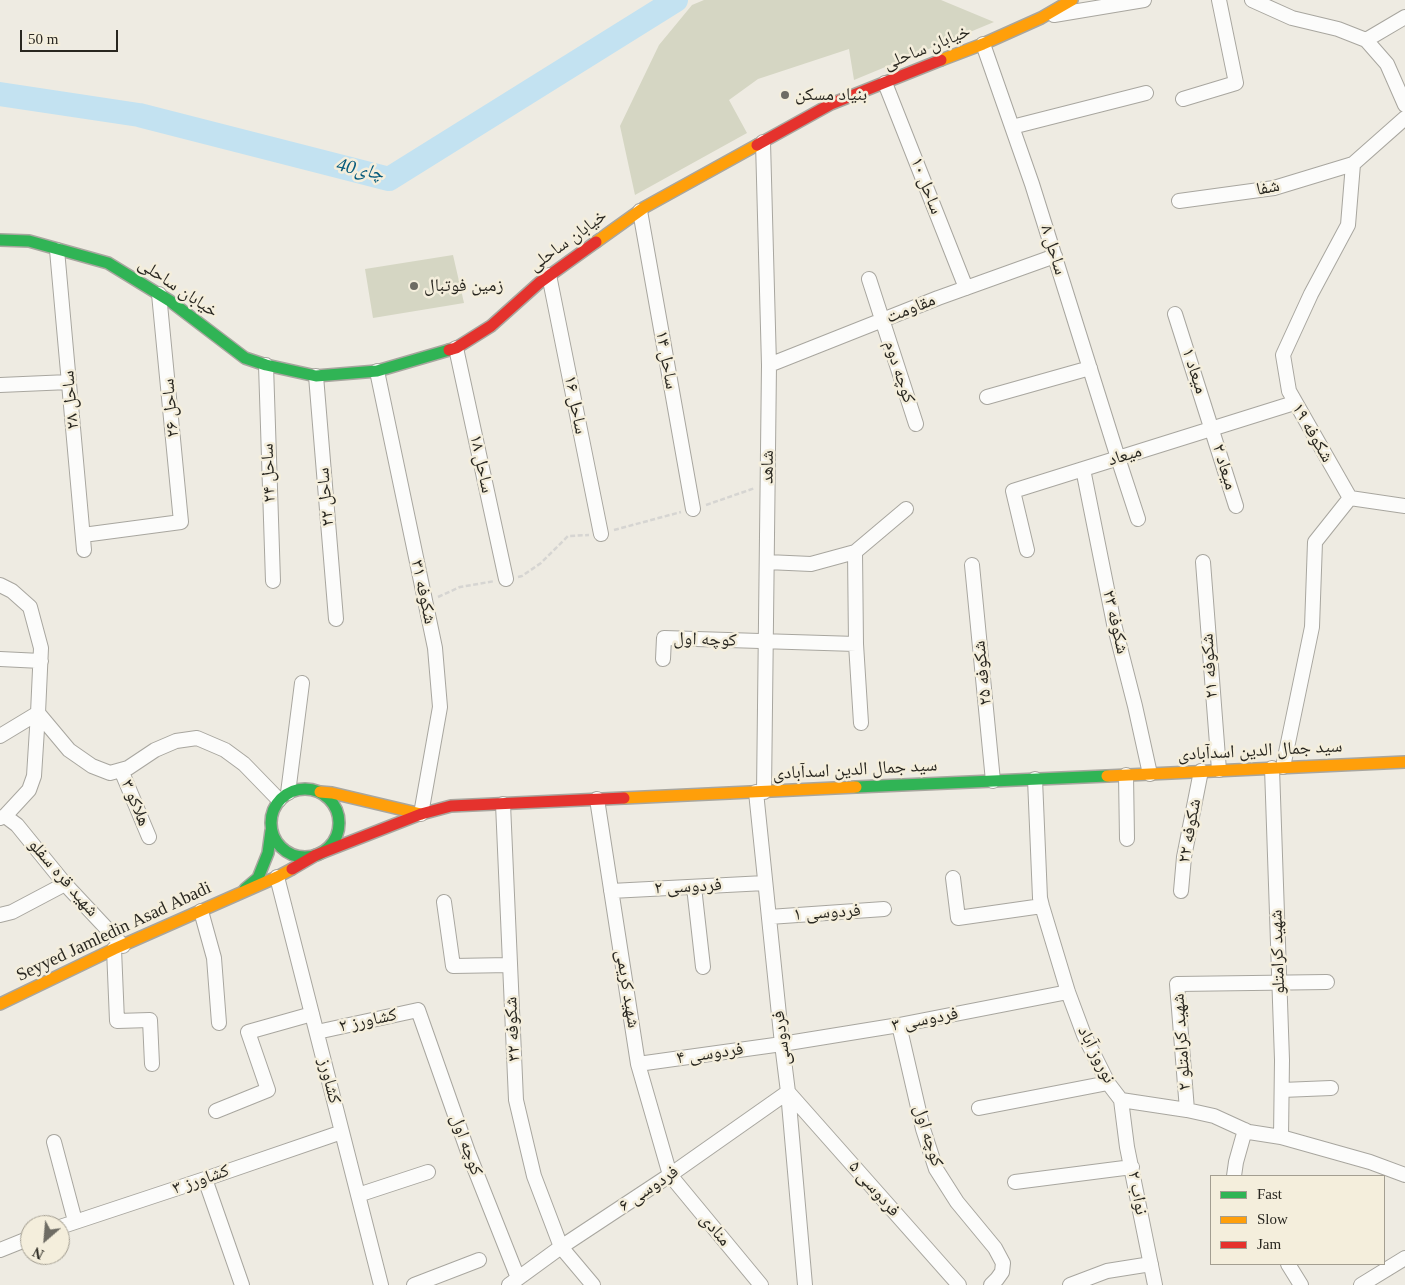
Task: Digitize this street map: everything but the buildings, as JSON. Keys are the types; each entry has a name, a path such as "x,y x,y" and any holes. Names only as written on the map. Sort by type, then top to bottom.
{"main road":[{"name":"خیابان ساحلی","path":"0,240 29,241 108,263 170,301 245,358 266,365 316,376 377,371 456,348 491,326 539,283 640,211 831,104 983,44 1041,18 1072,0"},
{"name":"سید جمال الدین اسدآبادی","path":"316,855 421,814 451,806 1405,762"},
{"path":"242,892 258,878 268,853 271,831 270,820 273,809 283,796 298,789 332,793 421,814"},
{"path":"271,831 276,842 284,850 294,855 305,857 316,855 326,850 334,841 338,831 339,820 336,808 320,792"},
{"name":"Seyyed Jamledin Asad Abadi","path":"0,1004 119,947 277,877 316,855"}],"street":[{"path":"1041,18 1144,0"},
{"path":"1182,99 1236,83 1219,0"},
{"path":"1252,0 1292,18 1338,29 1366,40 1386,64 1405,105"},
{"path":"1366,40 1405,18"},
{"name":"ساحل ۸","path":"983,44 1032,184 1138,518"},
{"name":"ساحل ۱۰","path":"885,83 966,288"},
{"path":"1012,127 1146,93"},
{"path":"1353,164 1405,118"},
{"name":"شاهد","path":"760,792 766,642 769,365 762,142"},
{"name":"شفا","path":"1179,201 1274,188 1353,164"},
{"name":"شکوفه ۱۹","path":"1350,498 1294,402 1289,391 1283,355 1348,225 1353,164"},
{"name":"ساحل ۱۴","path":"640,211 693,508"},
{"name":"ساحل ۲۸","path":"57,250 84,550"},
{"name":"مقاومت","path":"769,365 966,288 1055,256"},
{"name":"ساحل ۱۶","path":"549,276 601,534"},
{"path":"869,279 883,320"},
{"name":"ساحل ۲۶","path":"83,535 181,522 159,294"},
{"name":"میعاد ۱","path":"1175,314 1212,428"},
{"name":"کوچه دوم","path":"883,320 916,424"},
{"name":"ساحل ۱۸","path":"456,348 506,579"},
{"name":"ساحل ۲۴","path":"266,365 273,581"},
{"path":"987,397 1090,368"},
{"name":"شکوفه ۳۱","path":"377,371 435,648 440,708 421,814"},
{"name":"ساحل ۲۲","path":"316,376 336,619"},
{"path":"0,385 69,382"},
{"name":"میعاد","path":"1027,550 1013,491 1294,402"},
{"name":"میعاد ۲","path":"1212,428 1236,506"},
{"name":"شکوفه ۲۳","path":"1082,469 1114,624 1136,706 1150,774"},
{"path":"1278,768 1312,627 1315,542 1350,498 1405,506"},
{"path":"766,562 811,564 855,552 906,509"},
{"path":"855,552 856,644 861,723"},
{"name":"شکوفه ۲۱","path":"1203,562 1218,770"},
{"name":"شکوفه ۲۵","path":"972,565 994,781"},
{"path":"0,585 12,590 30,607 41,648 34,776 29,790 2,817"},
{"name":"کوچه اول","path":"663,659 664,638 766,642"},
{"path":"766,642 856,644"},
{"path":"0,659 40,662"},
{"path":"38,713 69,750 92,766 110,772 121,770 128,768 155,750 176,741 197,738 225,750 283,796 302,683"},
{"path":"0,736 38,713"},
{"name":"شهید کرامتلو","path":"1278,768 1279,982 1282,1060 1281,1137"},
{"name":"هلاکو ۳","path":"121,770 149,837"},
{"name":"شکوفه ۲۲","path":"1181,891 1184,857 1201,771"},
{"path":"1126,775 1127,839"},
{"name":"نوروز آباد","path":"1036,779 1040,898 1042,906 1068,992 1084,1035 1108,1083 1121,1100 1214,1116 1249,1132 1281,1137 1370,1162 1405,1175"},
{"name":"فردوسی","path":"760,792 769,917 788,1092 805,1285"},
{"name":"شهید کریمی","path":"597,799 638,1064 670,1175"},
{"name":"شکوفه ۳۲","path":"503,804 516,1100 534,1176 561,1247 593,1285"},
{"name":"شهید قره سفلو","path":"2,817 17,825 119,947"},
{"name":"کشاورز","path":"277,877 381,1285"},
{"path":"953,878 958,918 1042,906"},
{"path":"0,916 12,912 65,884"},
{"name":"فردوسی ۲","path":"611,891 766,884"},
{"path":"694,887 703,967"},
{"path":"444,902 453,966 510,965"},
{"name":"فردوسی ۱","path":"769,917 884,909"},
{"path":"200,911 214,958 219,1023"},
{"path":"119,947 117,1020 150,1020 152,1064"},
{"path":"1279,982 1327,982"},
{"name":"شهید کرامتلو ۲","path":"1187,1110 1178,984 1279,982"},
{"name":"فردوسی ۳","path":"782,1044 899,1025 1068,992"},
{"name":"کوچه اول","path":"418,1010 514,1281"},
{"name":"کشاورز ۲","path":"317,1032 418,1010"},
{"path":"216,1111 268,1090 248,1032 312,1014"},
{"name":"کوچه اول","path":"899,1025 924,1129 936,1169 957,1202 995,1248 1003,1263 1002,1272 991,1285"},
{"name":"فردوسی ۴","path":"638,1064 782,1044"},
{"path":"979,1108 1108,1083"},
{"path":"1282,1090 1331,1088"},
{"name":"فردوسی ۶","path":"514,1281 788,1092"},
{"name":"فردوسی ۵","path":"788,1092 959,1285"},
{"name":"نواب ۲","path":"1121,1100 1128,1147 1155,1285"},
{"path":"1234,1175 1245,1130"},
{"name":"کشاورز ۳","path":"70,1223 342,1132"},
{"path":"54,1142 75,1221"},
{"path":"1015,1182 1132,1167"},
{"path":"358,1195 428,1172"},
{"name":"منادی","path":"670,1175 761,1285"},
{"path":"205,1179 242,1285"},
{"path":"0,1250 20,1242"},
{"path":"1361,1285 1405,1258"},
{"path":"414,1285 479,1260"},
{"path":"1070,1285 1107,1271 1151,1264"},
{"path":"1289,1265 1301,1285"}],"green space":[{"path":"704,0 941,0 994,22 854,80 849,49 758,79 729,100 747,133 635,195 620,126 659,45 692,5"},
{"name":"زمین فوتبال","path":"453,255 464,303 373,318 365,269"}],"waterway":[{"name":"40چای","path":"0,94 139,115 389,179 676,0"}],"traffic: fast":[{"path":"0,240 29,241 108,263 170,301 245,358 266,365 316,376 377,371 449,350"},
{"path":"856,787 1107,776"},
{"path":"305,789 318,792 329,799 336,810 339,823 336,836 329,847 318,854 305,857 292,854 281,847 274,836 271,823 274,810 281,799 292,792 305,789"},
{"path":"245,889 258,878 268,853 271,831"}],"traffic: slow":[{"path":"941,60 983,44 1041,18 1072,0"},
{"path":"596,242 645,207 757,145"},
{"path":"1107,776 1405,762"},
{"path":"624,798 856,787"},
{"path":"320,792 332,793 421,814"},
{"path":"0,1004 114,949 292,869"}],"traffic: jam":[{"path":"757,145 831,104 941,60"},
{"path":"449,350 456,348 491,326 539,283 596,242"},
{"path":"292,869 316,855 421,814 451,806 624,798"}],"place":[{"name":"بنیاد مسکن","path":"785,95"},
{"name":"زمین فوتبال","path":"414,286"}]}
